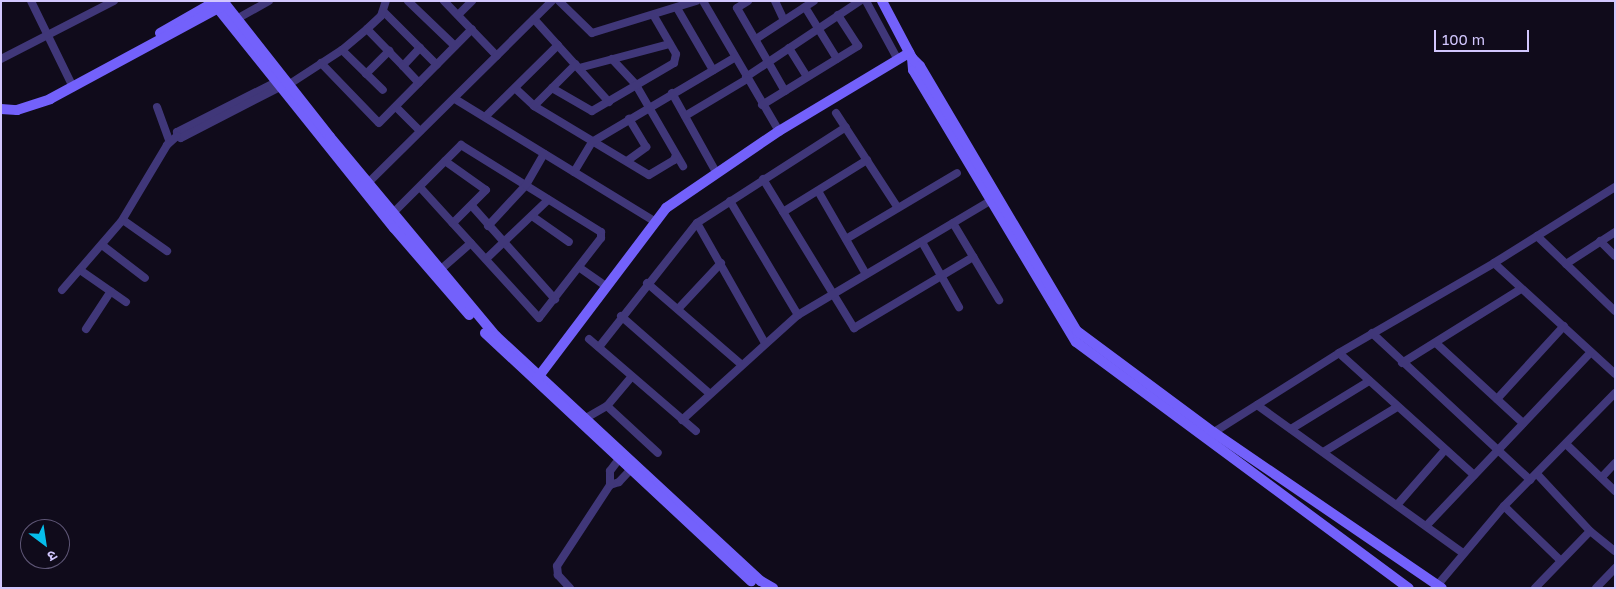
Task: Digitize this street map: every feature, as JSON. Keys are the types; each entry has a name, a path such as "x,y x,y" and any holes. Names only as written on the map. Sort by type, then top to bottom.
{"street":[{"path":"32,1 72,84"},
{"path":"1,59 114,1"},
{"path":"233,21 269,1"},
{"path":"62,290 123,220 170,142 177,136 181,138 282,86 342,50 367,29 383,11 386,1"},
{"path":"408,1 455,46"},
{"path":"444,1 497,56"},
{"path":"458,15 472,1"},
{"path":"365,186 552,1"},
{"path":"559,1 592,33 654,16 696,1"},
{"path":"703,1 734,58 779,131"},
{"path":"748,1 737,8 785,91"},
{"path":"775,1 784,20"},
{"path":"756,39 814,1"},
{"path":"684,116 746,78 860,1"},
{"path":"866,1 898,60"},
{"path":"882,1 911,56 920,66 1077,331 1409,588"},
{"path":"1,110 35,105 218,3 282,86 495,345 586,418 621,456"},
{"path":"805,7 837,59"},
{"path":"677,8 713,70"},
{"path":"383,11 437,65"},
{"path":"762,105 858,46 838,15"},
{"path":"552,88 590,111 609,102 674,63 676,54 654,16"},
{"path":"534,19 609,102"},
{"path":"321,63 379,123 472,28"},
{"path":"367,29 419,83"},
{"path":"534,106 578,66 670,44"},
{"path":"486,116 516,89 558,45"},
{"path":"403,66 420,48"},
{"path":"790,48 807,77"},
{"path":"342,50 383,90"},
{"path":"366,74 388,51"},
{"path":"538,378 654,221 679,198 779,131 898,60 911,56"},
{"path":"911,56 913,70 1076,342 1210,435 1438,587 1462,553 1504,506 1615,393"},
{"path":"574,172 592,142 734,58"},
{"path":"612,59 636,85 650,106 683,166"},
{"path":"1,104 34,100 72,84"},
{"path":"516,89 534,106 648,175 674,160 676,155"},
{"path":"672,93 716,172"},
{"path":"455,98 654,221"},
{"path":"396,106 420,131"},
{"path":"157,107 170,142"},
{"path":"836,113 898,208"},
{"path":"627,161 646,147 630,119"},
{"path":"599,347 647,283 697,223 846,127"},
{"path":"394,212 461,145 600,232 601,238 580,268 539,318 420,187"},
{"path":"488,226 526,186 544,154"},
{"path":"783,212 867,160"},
{"path":"445,161 486,190 453,223"},
{"path":"846,238 957,173"},
{"path":"764,179 854,328 973,257"},
{"path":"365,186 394,212 496,336 538,378 633,467 761,582 772,588"},
{"path":"1210,435 1339,353 1494,263 1615,187"},
{"path":"818,191 866,274"},
{"path":"486,259 548,200"},
{"path":"730,201 798,315"},
{"path":"682,420 798,315 990,201"},
{"path":"472,206 503,244 555,299"},
{"path":"532,216 569,242"},
{"path":"123,220 167,251"},
{"path":"697,223 765,343"},
{"path":"953,223 999,300"},
{"path":"1566,264 1615,232"},
{"path":"1537,236 1615,311"},
{"path":"1600,241 1615,256"},
{"path":"922,242 960,307"},
{"path":"440,270 471,243"},
{"path":"102,245 145,278"},
{"path":"678,309 720,263"},
{"path":"1494,263 1615,374"},
{"path":"580,268 606,286"},
{"path":"80,270 126,302"},
{"path":"647,283 742,365"},
{"path":"1402,364 1521,289"},
{"path":"86,329 111,291"},
{"path":"621,316 710,394"},
{"path":"1497,399 1564,326"},
{"path":"1372,333 1402,364 1530,480"},
{"path":"589,339 696,431"},
{"path":"1436,344 1523,423"},
{"path":"1427,525 1590,352"},
{"path":"1339,353 1474,475"},
{"path":"586,418 608,406 631,377"},
{"path":"1291,430 1369,381"},
{"path":"1257,405 1291,430 1325,451 1427,525 1462,553"},
{"path":"608,406 658,454"},
{"path":"1325,451 1397,407"},
{"path":"1566,444 1615,491"},
{"path":"1397,505 1445,450"},
{"path":"570,588 558,575 557,566 610,485 610,471 621,456"},
{"path":"1602,477 1615,463"},
{"path":"610,485 619,482 633,467"},
{"path":"633,467 759,588"},
{"path":"1537,474 1590,531 1615,551"},
{"path":"1504,506 1560,560"},
{"path":"1535,588 1590,531"},
{"path":"1596,588 1615,568"}]}
